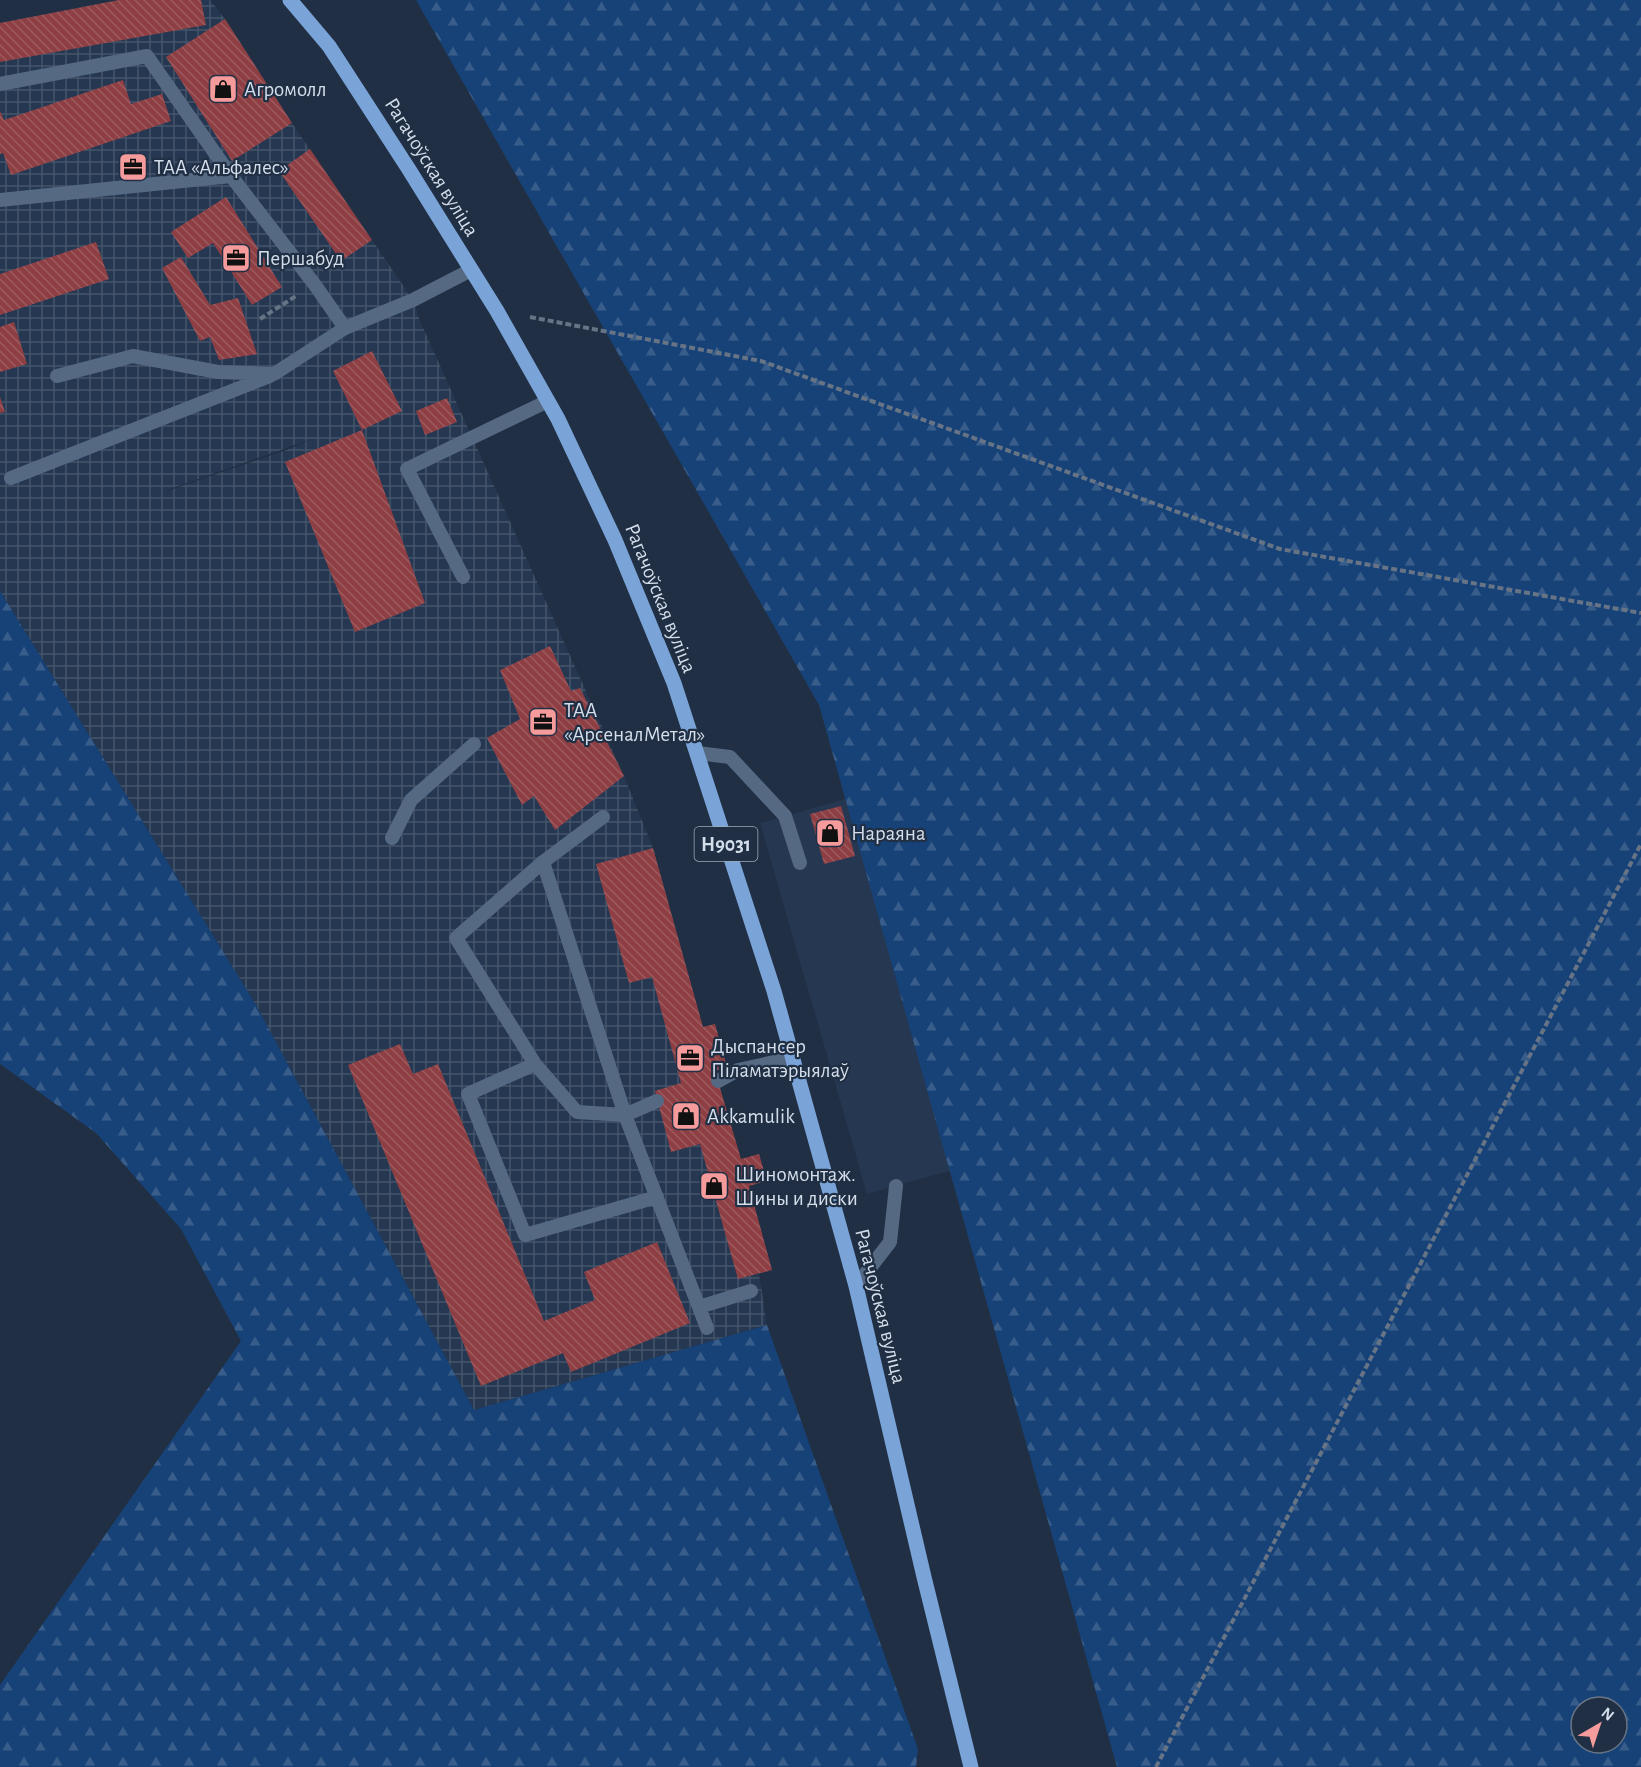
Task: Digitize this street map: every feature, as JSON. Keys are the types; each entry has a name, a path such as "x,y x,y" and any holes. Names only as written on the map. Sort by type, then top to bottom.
{"main road":[{"name":"Рагачоўская вуліца","path":"290,0 329,46 408,168 497,311 548,401 615,540 674,683 770,980 856,1286 971,1767"}],"lane":[{"path":"0,84 147,56 231,176 315,285 345,328"},
{"path":"0,200 231,176"},
{"path":"11,478 274,374 345,328 413,300 471,270"},
{"path":"57,376 134,356 218,372 274,374"},
{"path":"463,577 407,469 548,401"},
{"path":"392,838 411,801 474,744"},
{"path":"697,753 730,757 785,816 800,863"},
{"path":"603,818 543,862 456,938 535,1064 577,1112 625,1115 657,1101"},
{"path":"543,862 625,1115 707,1328"},
{"path":"718,1080 738,1070 793,1058"},
{"path":"535,1064 468,1094 525,1235 657,1197"},
{"path":"856,1286 890,1242 896,1186"},
{"path":"699,1306 751,1291"}],"path":[{"path":"260,319 315,285"},
{"path":"497,311 761,361 1280,549 1641,613"},
{"path":"1156,1767 1641,844"}],"shaded area":[{"path":"119,0 210,0 413,300 420,321 624,776 653,848 703,1027 715,1024 727,1067 715,1071 772,1270 759,1274 767,1325 474,1410 256,1005 0,591 0,23","holes":["315,438 289,449 167,491"]},
{"path":"856,796 963,1167 867,1194 760,823"}],"green space":[{"path":"416,0 1641,0 1641,1767 1117,1767 819,705"},
{"path":"0,591 256,1005 474,1410 767,1325 918,1749 916,1767 0,1767 0,1685 241,1341 181,1229 96,1133 0,1064"}],"building":[{"path":"119,0 201,0 206,25 0,62 0,23"},
{"path":"225,19 292,123 232,161 166,57"},
{"path":"123,80 131,104 162,94 171,121 11,175 3,153 0,154 0,111 4,120"},
{"path":"310,149 372,240 341,261 279,171"},
{"path":"226,197 282,287 252,305 213,243 188,258 171,232"},
{"path":"96,242 109,279 0,315 0,274"},
{"path":"181,257 210,305 238,298 257,354 219,360 210,337 200,341 162,268"},
{"path":"14,322 27,364 0,372 0,327"},
{"path":"372,351 402,411 362,430 333,371"},
{"path":"0,397 5,412 0,413"},
{"path":"447,398 457,422 425,435 416,411"},
{"path":"362,430 425,603 355,632 285,462"},
{"path":"550,646 571,691 580,688 624,776 555,830 534,796 522,805 487,738 520,719 500,670"},
{"path":"841,806 855,856 824,864 810,814"},
{"path":"653,848 703,1027 715,1024 727,1067 715,1071 741,1159 759,1154 767,1181 749,1186 772,1270 738,1279 700,1144 671,1152 655,1091 681,1083 652,977 629,983 596,864"},
{"path":"400,1044 413,1074 438,1064 544,1321 595,1300 584,1272 657,1242 690,1323 571,1372 563,1353 481,1386 348,1065"}],"place":[{"name":"Агромолл","path":"223,89"},
{"name":"ТАА «Альфалес»","path":"133,167"},
{"name":"Першабуд","path":"236,258"},
{"name":"ТАА «АрсеналМетал»","path":"543,722"},
{"name":"Нараяна","path":"830,833"},
{"name":"Дыспансер Піламатэрыялаў","path":"690,1058"},
{"name":"Akkamulik","path":"686,1116"},
{"name":"Шиномонтаж. Шины и диски","path":"714,1186"}]}
